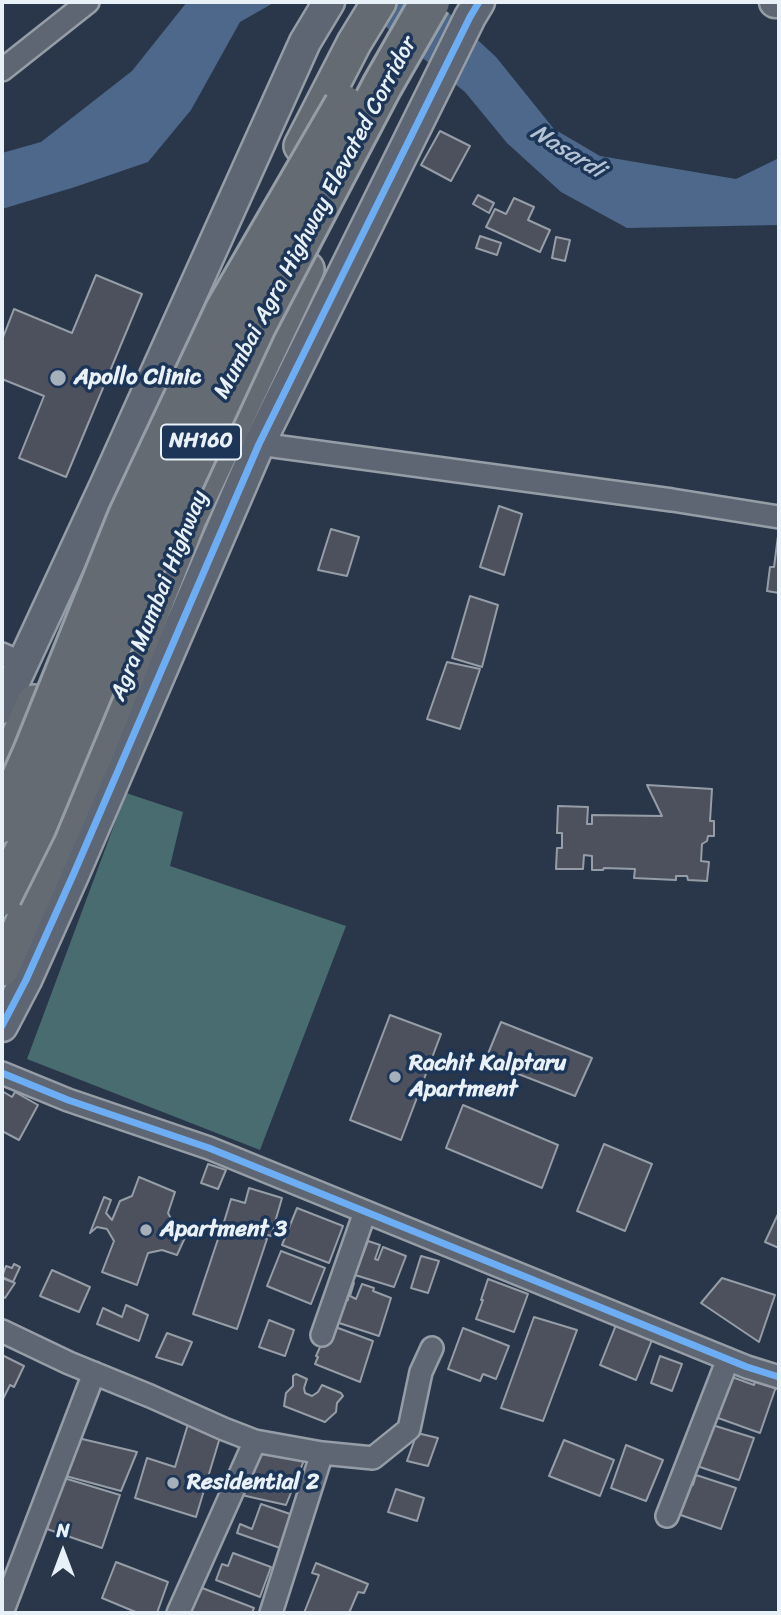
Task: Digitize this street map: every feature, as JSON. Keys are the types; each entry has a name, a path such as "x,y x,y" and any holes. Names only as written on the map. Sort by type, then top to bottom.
{"highway":[{"name":"Mumbai Agra Highway Elevated Corridor","path":"2,823 128,516 225,310 404,2"},
{"name":"Mumbai Agra Highway Elevated Corridor","path":"2,896 41,817 148,561 256,326 382,86 430,2"}],"main road":[{"path":"2,773 111,516 354,43 379,2"},
{"name":"Agra Mumbai Highway","path":"2,969 97,752 189,519 295,291 399,90 464,7"},
{"path":"2,813 60,838"}],"street":[{"path":"2,70 88,2"},
{"path":"2,708 12,659 111,471 305,42 329,2"},
{"path":"2,1026 26,980 74,873 259,444 438,85 464,7"},
{"path":"259,444 779,517"},
{"path":"2,1073 68,1100 209,1148 728,1359 779,1377"},
{"path":"321,1335 365,1212"},
{"path":"2,1331 69,1363 255,1441 322,1453 373,1458 409,1429 421,1372 432,1348"},
{"path":"667,1516 728,1359"},
{"path":"2,1613 94,1373"},
{"path":"178,1613 255,1441"},
{"path":"271,1613 322,1453"}],"green space":[{"path":"126,793 183,812 170,866 346,926 260,1150 27,1059"}],"water":[{"path":"187,2 275,2 240,22 191,110 148,162 2,209 2,153 41,142 132,71"},
{"name":"Nasardi","path":"348,2 437,2 496,57 554,129 600,156 736,179 779,158 779,225 627,228 561,192 507,143 465,92 361,5"}],"building":[{"path":"440,131 470,146 451,181 421,165"},
{"path":"478,195 494,203 489,213 473,204"},
{"path":"514,198 534,207 528,220 550,230 540,252 486,227 495,209 506,214"},
{"path":"480,236 501,243 497,255 476,248"},
{"path":"556,237 570,240 565,261 552,258"},
{"path":"96,275 142,294 66,477 19,458 44,396 2,379 2,340 14,309 72,333"},
{"path":"499,506 522,514 504,575 480,567"},
{"path":"331,529 359,537 347,576 318,570"},
{"path":"778,536 779,593 767,591 770,567 774,567"},
{"path":"470,596 498,605 482,667 452,658"},
{"path":"447,662 480,669 460,729 427,719"},
{"path":"647,785 712,789 710,821 714,821 714,836 708,836 707,841 702,844 701,861 709,862 707,881 688,880 687,876 676,876 676,880 634,878 635,869 592,870 592,856 584,855 583,869 556,869 557,848 562,848 562,833 557,833 558,806 588,807 587,824 592,824 592,815 662,816"},
{"name":"Rachit Kalptaru Apartment","path":"390,1015 441,1034 401,1140 350,1120"},
{"name":"Rachit Kalptaru Apartment","path":"501,1022 592,1058 575,1096 485,1061"},
{"path":"2,1091 12,1097 15,1092 38,1105 19,1140 2,1131"},
{"name":"Rachit Kalptaru Apartment","path":"463,1105 558,1145 542,1188 446,1148"},
{"path":"604,1144 652,1164 625,1231 577,1211"},
{"name":"Apartment 3","path":"208,1164 226,1170 218,1189 201,1183"},
{"name":"Apartment 3","path":"139,1177 175,1192 168,1213 176,1228 188,1231 177,1255 162,1250 148,1253 137,1285 102,1272 114,1241 107,1229 97,1227 90,1233 104,1197 111,1200 106,1213 112,1220 120,1201 132,1196"},
{"name":"Apartment 3","path":"249,1188 282,1198 271,1236 224,1222 231,1199 245,1203"},
{"name":"Apartment 3","path":"297,1208 343,1226 329,1263 282,1245"},
{"path":"779,1212 779,1248 765,1242"},
{"name":"Apartment 3","path":"223,1224 267,1239 237,1329 193,1314"},
{"path":"368,1241 380,1245 375,1259 378,1260 383,1247 406,1256 394,1287 355,1275"},
{"name":"Apartment 3","path":"281,1251 325,1268 311,1304 267,1286"},
{"path":"421,1256 439,1261 428,1293 411,1288"},
{"path":"14,1264 20,1267 13,1282 2,1277 6,1266 12,1268"},
{"path":"52,1270 90,1287 79,1312 40,1296"},
{"path":"2,1278 15,1283 5,1298 2,1296"},
{"path":"722,1278 775,1295 759,1342 701,1303"},
{"path":"488,1279 528,1294 514,1332 476,1319"},
{"name":"Apartment 3","path":"351,1282 354,1283 350,1296 356,1299 362,1284 391,1298 379,1336 333,1321 339,1303 348,1300"},
{"path":"126,1305 148,1315 139,1341 97,1324 103,1308 122,1317"},
{"path":"534,1317 577,1330 543,1421 501,1408"},
{"path":"269,1320 294,1330 285,1356 259,1347"},
{"path":"330,1325 373,1341 360,1382 315,1364"},
{"path":"616,1325 652,1340 636,1380 600,1365"},
{"path":"463,1328 509,1346 496,1379 483,1374 480,1381 448,1369"},
{"path":"167,1333 192,1342 182,1365 156,1357"},
{"path":"2,1355 24,1366 14,1387 10,1385 2,1401"},
{"path":"660,1356 682,1364 672,1391 651,1383"},
{"path":"296,1374 307,1379 305,1393 312,1396 322,1385 343,1396 337,1403 336,1412 325,1422 284,1406 286,1393 293,1386 293,1376"},
{"path":"732,1377 754,1385 756,1377 777,1384 760,1433 707,1414 720,1381 730,1384"},
{"path":"706,1423 754,1438 739,1480 691,1464"},
{"name":"Residential 2","path":"188,1424 221,1434 196,1517 135,1498 147,1458 175,1467"},
{"path":"417,1433 438,1438 428,1466 407,1461"},
{"name":"Residential 2","path":"78,1438 137,1452 121,1491 62,1475"},
{"path":"564,1440 614,1460 600,1496 549,1476"},
{"path":"626,1445 663,1460 646,1501 611,1488"},
{"path":"259,1446 305,1458 286,1505 237,1494"},
{"path":"696,1475 736,1488 721,1529 672,1512 684,1482 693,1485"},
{"name":"Residential 2","path":"64,1478 120,1495 102,1548 47,1529"},
{"path":"396,1489 424,1498 417,1521 388,1512"},
{"path":"261,1504 293,1515 280,1548 237,1533 240,1524 252,1529"},
{"path":"233,1553 271,1567 260,1597 216,1580 222,1564 228,1566"},
{"path":"116,1562 168,1582 157,1613 138,1613 102,1598"},
{"path":"316,1563 368,1584 364,1593 358,1592 349,1613 304,1613 319,1575 312,1573"},
{"path":"197,1586 254,1608 252,1613 186,1613"}],"cycle path":[{"path":"2,1026 26,980 74,873 259,444 479,2"},
{"path":"2,1073 68,1100 209,1148 747,1367 779,1377"}],"place":[{"name":"Apollo Clinic","path":"58,378"},
{"name":"Rachit Kalptaru Apartment","path":"395,1077"},
{"name":"Apartment 3","path":"146,1230"},
{"name":"Residential 2","path":"173,1483"}]}
